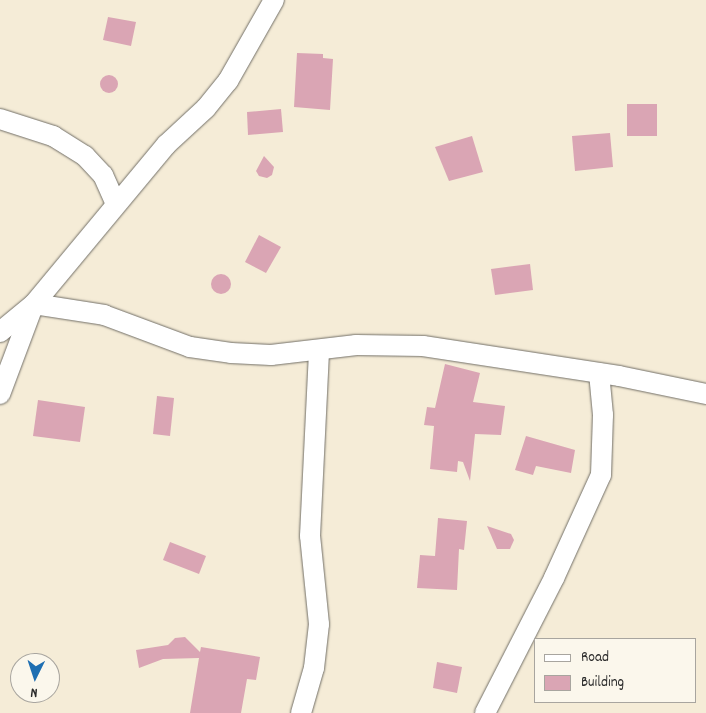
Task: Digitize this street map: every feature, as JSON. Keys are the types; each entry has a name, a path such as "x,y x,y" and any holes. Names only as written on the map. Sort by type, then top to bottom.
{"street":[{"path":"0,332 34,304 166,145 206,108 228,81 274,0"},
{"path":"0,119 53,136 84,156 104,174 116,204"},
{"path":"34,304 104,315 190,347 271,356 319,352 356,345 423,346 599,373 706,394"},
{"path":"0,394 34,304"},
{"path":"301,713 314,668 319,624 310,527 319,352"},
{"path":"485,713 554,578 601,475 603,415 599,373"}],"building":[{"path":"108,17 136,22 131,46 103,40"},
{"path":"297,53 323,54 323,58 333,59 330,110 294,107"},
{"path":"105,75 113,75 118,80 116,91 105,93 100,88 100,80"},
{"path":"627,104 657,104 657,136 627,136"},
{"path":"281,109 283,132 248,135 247,112"},
{"path":"610,133 613,167 575,171 572,136"},
{"path":"472,136 483,172 449,181 435,147"},
{"path":"264,156 274,167 272,175 267,178 259,176 256,171"},
{"path":"259,235 281,247 266,273 245,262"},
{"path":"530,264 533,290 495,295 491,269"},
{"path":"221,274 228,277 231,284 228,291 221,294 214,291 211,284 214,277"},
{"path":"445,364 480,373 473,402 505,406 501,435 475,434 470,481 463,462 458,461 457,472 430,469 434,426 424,425 427,407 435,408"},
{"path":"157,396 174,398 170,436 153,434"},
{"path":"38,400 85,407 80,442 33,436"},
{"path":"526,436 575,450 571,473 536,466 533,475 515,470"},
{"path":"438,518 467,521 464,550 459,549 457,590 417,588 420,555 435,556"},
{"path":"487,526 511,534 514,540 510,549 497,549"},
{"path":"170,542 206,556 199,574 163,560"},
{"path":"185,637 200,652 201,647 260,657 256,680 247,679 241,713 190,713 199,658 163,659 139,668 136,650 168,645 175,638"},
{"path":"437,662 462,667 457,693 433,688"}]}
